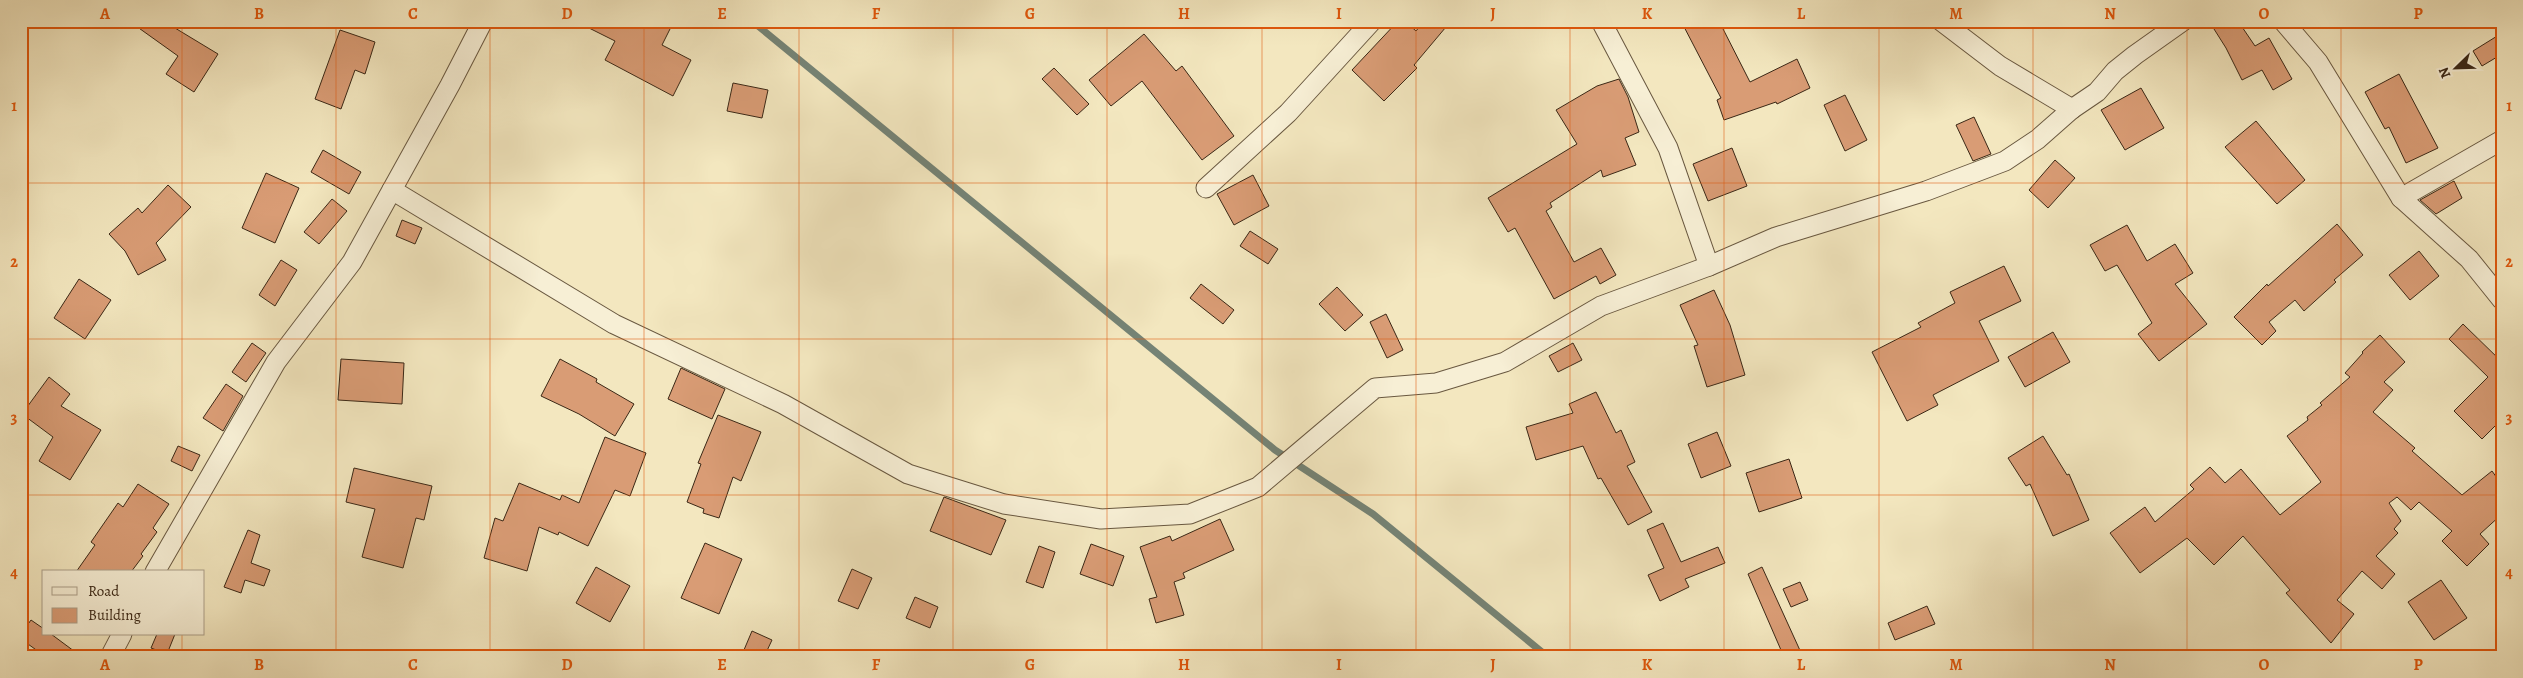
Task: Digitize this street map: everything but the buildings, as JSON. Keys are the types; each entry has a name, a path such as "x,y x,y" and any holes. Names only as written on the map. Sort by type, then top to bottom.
{"street":[{"path":"156,570 276,362 352,262 450,85 482,21"},
{"path":"1206,188 1288,114 1372,21"},
{"path":"1601,21 1668,148 1709,266"},
{"path":"1941,21 2000,66 2072,109"},
{"path":"392,190 614,324 783,404 908,474 1004,504 1101,518 1190,514 1258,488 1375,388 1436,383 1505,362 1601,306 1709,266 1776,237 1926,191 2006,161 2038,139 2072,109 2097,92 2115,71 2135,54 2184,21"},
{"path":"2283,21 2318,62 2401,198 2470,259 2502,300"},
{"path":"2401,198 2502,140"},
{"path":"110,657 121,636"}],"waterway":[{"path":"752,21 1275,450 1373,514 1548,657"}]}
